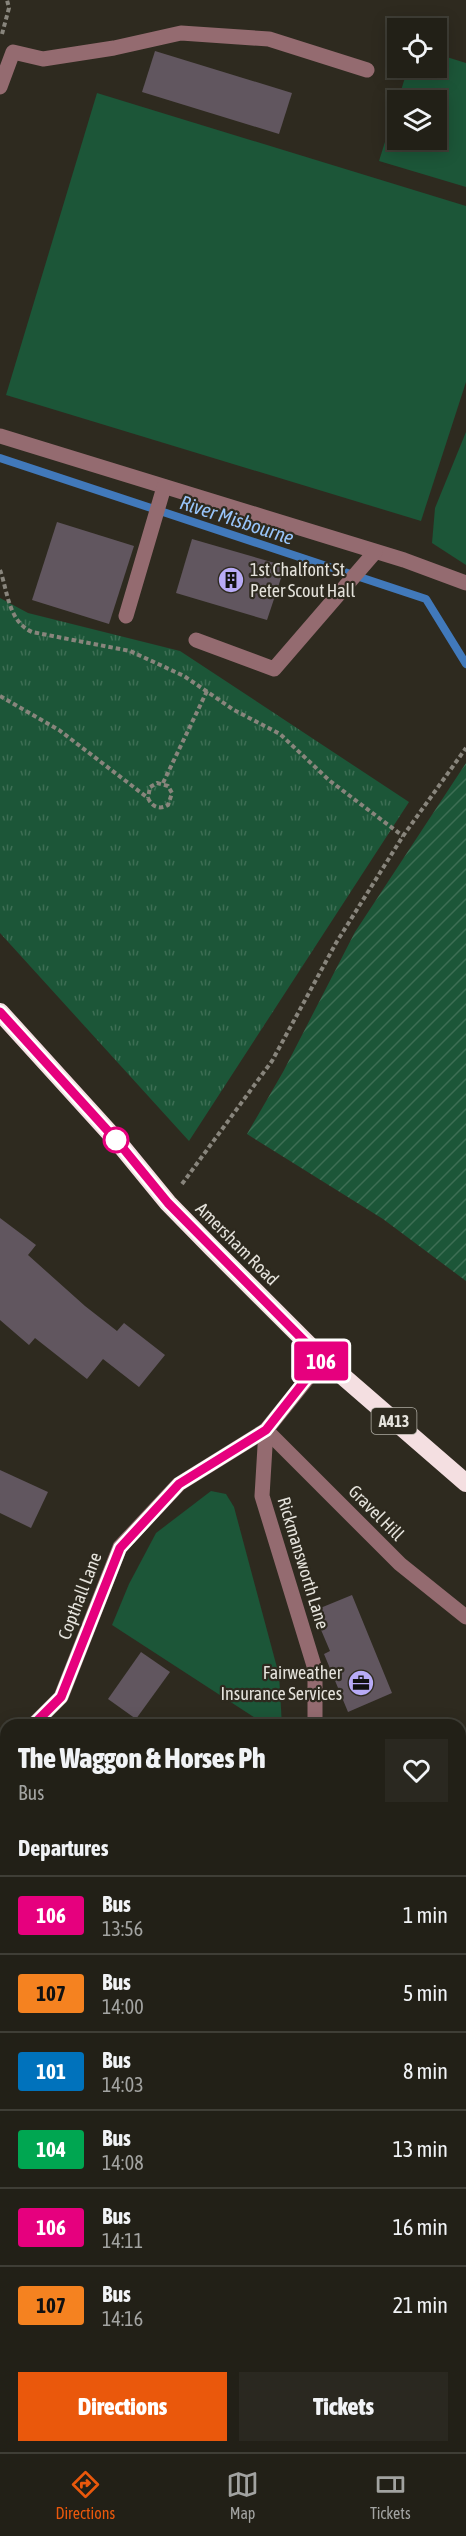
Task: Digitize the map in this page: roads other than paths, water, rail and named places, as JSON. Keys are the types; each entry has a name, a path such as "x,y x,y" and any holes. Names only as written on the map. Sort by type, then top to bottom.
{"highway":[{"name":"Amersham Road","path":"0,1012 118,1142 168,1203 322,1359 466,1484"}],"street":[{"path":"0,87 13,52 43,59 114,48 181,33 269,39 367,70"},
{"path":"0,436 375,552 466,583"},
{"path":"126,616 164,487"},
{"path":"196,640 274,669 375,552"},
{"path":"266,1430 322,1359"},
{"name":"Gravel Hill","path":"266,1430 400,1564 466,1617"},
{"name":"Copthall Lane","path":"39,1719 61,1697 120,1548 179,1484 266,1430"},
{"name":"Rickmansworth Lane","path":"266,1430 262,1496 315,1669 315,1719"}],"waterway":[{"name":"River Misbourne","path":"0,458 426,599 466,664"}],"place":[{"name":"1st Chalfont St Peter Scout Hall","path":"231,580"},
{"name":"Fairweather Insurance Services","path":"361,1683"}]}
